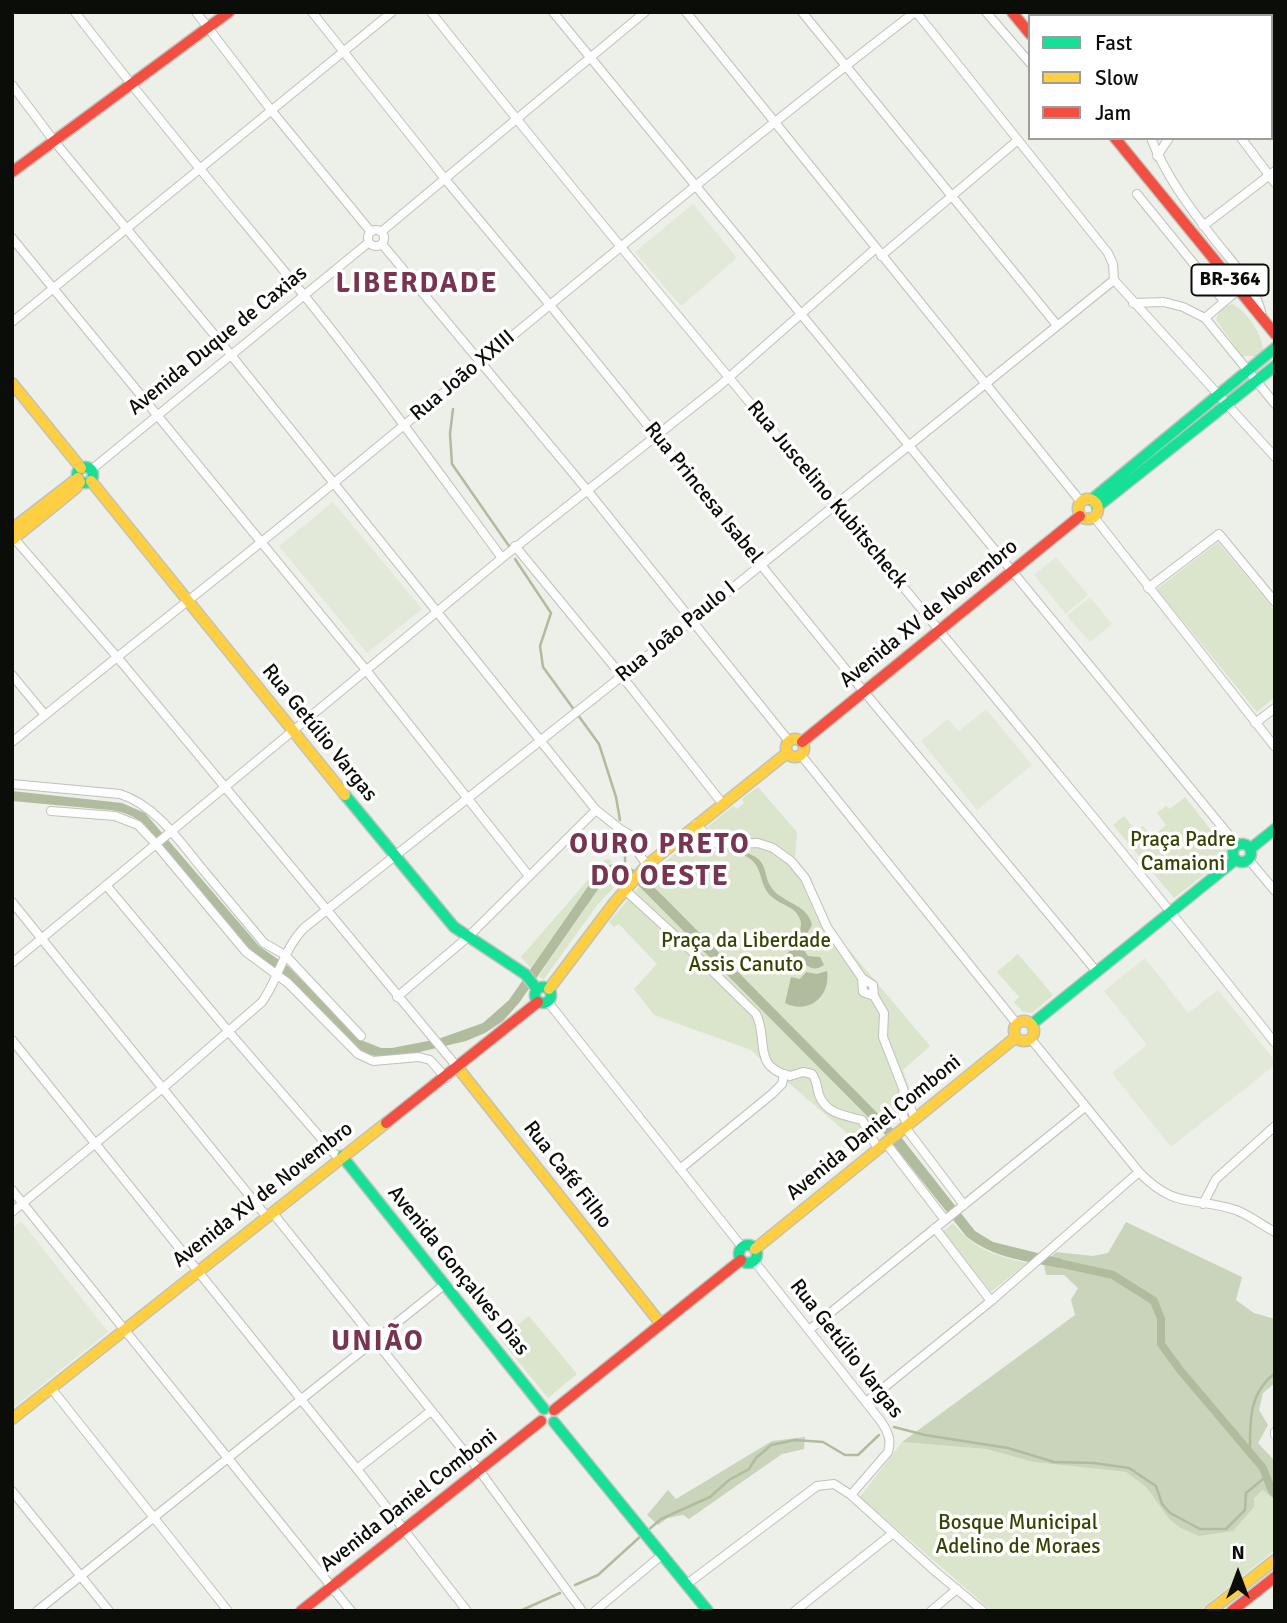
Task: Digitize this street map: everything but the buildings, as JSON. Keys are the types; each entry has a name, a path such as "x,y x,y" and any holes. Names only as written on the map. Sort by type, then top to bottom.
{"main road":[{"path":"12,172 229,12"},
{"path":"1012,12 1028,32"},
{"name":"BR-364","path":"1117,140 1275,334"},
{"path":"1091,507 1275,348"},
{"path":"1091,507 1275,366"},
{"name":"Rua Getúlio Vargas","path":"12,383 84,476 189,601 292,732 440,912 454,927 540,987"},
{"name":"Avenida Duque de Caxias","path":"13,536 84,476"},
{"name":"Avenida XV de Novembro","path":"802,742 1080,516 1088,519 1091,507"},
{"path":"797,738 802,742 804,747 801,755 792,757 787,753 785,745 788,740 797,738"},
{"path":"543,1002 534,997 540,987 640,873 696,824 787,753"},
{"path":"1235,860 1243,863 1275,829"},
{"path":"1235,860 1233,852 1237,845 1245,845 1249,854"},
{"path":"1032,1024 1235,860"},
{"name":"Avenida XV de Novembro","path":"12,1419 269,1214 543,1002"},
{"path":"1023,1021 1032,1024 1035,1033 1031,1039 1025,1041 1016,1037 1014,1030 1017,1024 1023,1021"},
{"name":"Avenida Daniel Comboni","path":"755,1249 1016,1037"},
{"name":"Rua Café Filho","path":"458,1068 661,1324"},
{"name":"Avenida Gonçalves Dias","path":"341,1158 708,1611"},
{"path":"750,1246 755,1249 757,1256 754,1261 747,1263 741,1260 739,1253 743,1247 750,1246"},
{"path":"551,1414 741,1260"},
{"name":"Avenida Daniel Comboni","path":"301,1611 541,1421 540,1413 551,1414"},
{"path":"1210,1611 1275,1560"},
{"path":"1233,1611 1275,1577"}],"street":[{"path":"75,12 130,85 304,296 502,558"},
{"path":"196,12 271,110 371,232"},
{"name":"Rua Princesa Isabel","path":"312,12 445,179 1097,972"},
{"path":"12,322 392,12"},
{"name":"Rua Juscelino Kubitscheck","path":"430,12 620,248 1171,911 1275,1043"},
{"path":"553,12 906,446 1127,709 1237,845"},
{"path":"382,232 645,12"},
{"path":"685,12 984,384 1091,507 1148,588 1275,747"},
{"path":"802,12 1056,324"},
{"path":"916,12 1108,253 1113,264 1114,280 1275,457"},
{"name":"Rua João XXIII","path":"12,742 334,484 480,361 774,122 916,12"},
{"path":"986,12 1028,61"},
{"path":"12,85 54,141 231,355 596,810 630,835 639,854 640,873"},
{"path":"881,256 1018,139"},
{"path":"1152,140 1157,156 1203,226 1256,292 1263,320"},
{"path":"1157,156 1168,140"},
{"path":"1243,140 1272,173 1275,183"},
{"path":"1203,226 1272,173"},
{"path":"1137,194 1224,301"},
{"path":"371,232 382,232 382,244 376,247 369,243 371,232"},
{"path":"12,238 366,670 529,876"},
{"name":"Avenida Duque de Caxias","path":"84,476 369,243"},
{"path":"382,244 587,490 788,740"},
{"path":"12,963 515,546 729,378 875,249"},
{"name":"Rua João Paulo I","path":"12,1212 262,1002 299,933 1114,280"},
{"path":"1205,318 1238,290"},
{"path":"1133,303 1164,302 1183,307 1205,318 1275,404"},
{"path":"1148,588 1219,534 1275,602"},
{"name":"Rua Café Filho","path":"13,536 118,658 223,788 458,1068"},
{"path":"515,546 722,803"},
{"path":"12,675 45,715"},
{"path":"1255,723 1275,708"},
{"path":"801,755 1017,1024"},
{"path":"12,784 120,794 140,803 169,832 281,966 361,1036"},
{"path":"397,997 468,937 596,810"},
{"path":"51,811 124,818 138,825 156,842 246,952 281,966 289,984 358,1054 373,1061 419,1057 430,1060 446,1078"},
{"path":"696,824 711,841 718,844 758,843 774,848 791,861 805,878 827,927 862,978 873,985 874,996 884,1013 883,1037 902,1087 897,1134 947,1219"},
{"path":"1249,854 1275,891"},
{"path":"106,885 229,1032 341,1158"},
{"path":"625,890 752,1010 760,1021 761,1048 766,1060 790,1076 813,1073 823,1103 831,1111 897,1134 961,1207"},
{"path":"12,902 375,1340 479,1470 582,1611"},
{"path":"543,1002 743,1247"},
{"path":"1031,1039 1139,1172 1164,1194 1180,1200 1235,1210 1275,1232"},
{"path":"12,1040 357,1469 467,1611"},
{"path":"680,1170 772,1094 782,1084 784,1074"},
{"path":"809,1330 1085,1107"},
{"path":"1203,1204 1216,1179 1275,1126"},
{"path":"866,1402 991,1301 1139,1172"},
{"path":"12,1190 126,1328 351,1611"},
{"path":"935,1228 991,1301"},
{"name":"Rua Getúlio Vargas","path":"754,1261 884,1425 891,1444 883,1459 851,1495"},
{"path":"37,1611 444,1285"},
{"path":"51,1388 229,1611"},
{"path":"357,1469 431,1411"},
{"path":"687,1584 817,1486 834,1484 851,1495 892,1534 983,1611"},
{"path":"12,1491 109,1611"},
{"path":"795,1611 892,1534"},
{"path":"595,1611 662,1555"},
{"path":"931,1611 957,1589"}],"shaded area":[{"path":"693,204 737,258 681,306 635,252"},
{"path":"333,502 422,609 367,653 279,546"},
{"path":"1056,557 1088,595 1066,614 1034,575"},
{"path":"1090,597 1112,624 1090,642 1067,616"},
{"path":"986,709 1032,765 977,810 921,741 948,719 959,731"},
{"path":"12,791 122,803 145,813 259,946 289,967 361,1040 381,1048 438,1039 483,1023 509,1000 598,872 607,866 625,865 649,882 901,1137 975,1231 993,1242 1062,1259 1061,1268 999,1254 966,1236 883,1132 627,874 616,873 606,878 519,1003 503,1021 466,1041 394,1058 378,1057 359,1051 282,973 251,952 141,822 115,811 12,801"},
{"path":"741,851 758,859 775,892 797,906 810,919 812,925 805,937 803,949 808,956 820,957 824,965 813,968 798,961 792,963 789,968 775,967 796,941 801,922 796,912 767,891 759,870 750,858 728,852"},
{"path":"1145,958 1188,1013 1218,990 1275,1061 1275,1065 1171,1147 1112,1073 1147,1045 1104,991"},
{"path":"827,971 825,988 816,1001 802,1007 785,1003 791,977 800,979 806,972 817,974"},
{"path":"21,1221 108,1332 12,1409 12,1228"},
{"path":"1126,1222 1242,1277 1236,1300 1254,1313 1275,1319 1275,1383 1263,1393 1259,1410 1268,1425 1258,1443 1275,1461 1275,1500 1263,1490 1254,1498 1254,1507 1233,1531 1199,1536 1181,1528 1169,1519 1146,1487 1126,1472 1033,1462 986,1449 902,1442 1075,1315 1071,1300 1078,1288 1064,1275 1046,1275 1044,1264 1056,1252 1093,1256 1108,1253"},
{"path":"805,1437 804,1449 782,1454 689,1519 683,1515 668,1518 658,1525 647,1515 668,1490 676,1499 772,1441"}],"green space":[{"path":"1232,304 1248,317 1257,330 1263,350 1256,356 1242,356 1216,320 1221,309"},
{"path":"1218,542 1275,611 1275,697 1257,712 1157,589"},
{"name":"Praça da Liberdade Assis Canuto","path":"758,787 797,832 795,858 810,876 835,933 930,1046 903,1070 915,1106 863,1147 790,1084 780,1079 751,1050 654,1015 634,989 657,964 619,924 614,927 609,922 651,873 733,806 737,809 744,803 742,799"},
{"name":"Praça Padre Camaioni","path":"1185,797 1229,853 1174,898 1113,825 1124,816 1136,831 1143,826 1152,837 1166,825 1157,813 1166,806 1170,809"},
{"path":"606,859 611,860 611,863 598,872 531,968 521,957"},
{"path":"616,873 627,874 598,904 544,979 538,977 606,878"},
{"path":"1018,954 1053,995 1032,1013 1023,1012 1014,1002 1019,997 997,972"},
{"path":"953,1223 969,1240 986,1250 1027,1263 991,1292 943,1231"},
{"path":"529,1316 577,1374 548,1398 500,1339"},
{"name":"Bosque Municipal Adelino de Moraes","path":"902,1442 986,1449 1033,1462 1126,1472 1146,1487 1169,1519 1253,1498 1264,1489 1275,1500 1275,1550 1199,1611 992,1611 860,1497"}],"waterway":[{"path":"453,409 450,434 452,464 509,546"},
{"path":"515,559 551,613 540,646 543,667 599,744 616,797 620,820"},
{"path":"625,836 625,864"},
{"path":"1054,1262 1113,1275 1154,1301 1161,1319 1161,1344 1263,1468 1275,1494"},
{"path":"1250,1453 1255,1399 1266,1381 1275,1373"},
{"path":"894,1427 925,1435 1008,1448 1054,1462 1094,1463 1129,1468 1156,1486 1162,1504 1170,1513 1200,1529 1226,1529 1245,1510 1246,1493 1263,1479 1268,1480"},
{"path":"647,1531 661,1519 710,1497 729,1480 749,1469 756,1458 771,1445 795,1440 823,1442 845,1455 858,1455 879,1435"},
{"path":"575,1585 598,1575 642,1535"},
{"path":"520,1611 560,1593"}],"traffic: fast":[{"path":"1091,500 1275,348"},
{"path":"1097,507 1275,366"},
{"path":"82,467 88,467 93,475 91,481 82,483 77,478 77,472 82,467"},
{"path":"345,795 454,927 525,974 537,989"},
{"path":"1250,849 1275,829"},
{"path":"1238,844 1246,844 1251,853 1249,860 1238,862 1233,857 1233,849 1238,844"},
{"path":"1032,1024 1235,860"},
{"path":"540,987 546,987 551,995 549,1001 540,1003 535,998 535,992 540,987"},
{"path":"342,1156 544,1409"},
{"path":"748,1245 754,1248 757,1254 754,1260 748,1263 742,1260 739,1254 742,1248 748,1245"},
{"path":"554,1422 708,1611"}],"traffic: slow":[{"path":"12,383 81,468"},
{"path":"12,529 78,478"},
{"path":"91,481 345,795"},
{"path":"12,540 80,482"},
{"path":"1088,499 1095,502 1098,509 1095,516 1088,519 1081,516 1078,509 1081,502 1088,499"},
{"path":"791,739 799,739 804,748 802,755 791,757 786,752 786,744 791,739"},
{"path":"549,989 614,903 647,865 787,753"},
{"path":"1024,1021 1031,1024 1034,1031 1031,1038 1024,1041 1017,1038 1014,1031 1017,1024 1024,1021"},
{"path":"755,1249 1016,1037"},
{"path":"458,1068 661,1324"},
{"path":"12,1419 386,1123"},
{"path":"1210,1611 1275,1560"}],"traffic: jam":[{"path":"12,172 229,12"},
{"path":"1012,12 1028,32"},
{"path":"1117,140 1275,334"},
{"path":"802,742 1080,516"},
{"path":"386,1123 538,1002"},
{"path":"554,1410 741,1260"},
{"path":"301,1611 541,1421"},
{"path":"1232,1611 1275,1577"}],"district":[{"name":"LIBERDADE","path":"417,285"},
{"name":"OURO PRETO DO OESTE","path":"660,862"},
{"name":"UNIÃO","path":"378,1343"}]}
